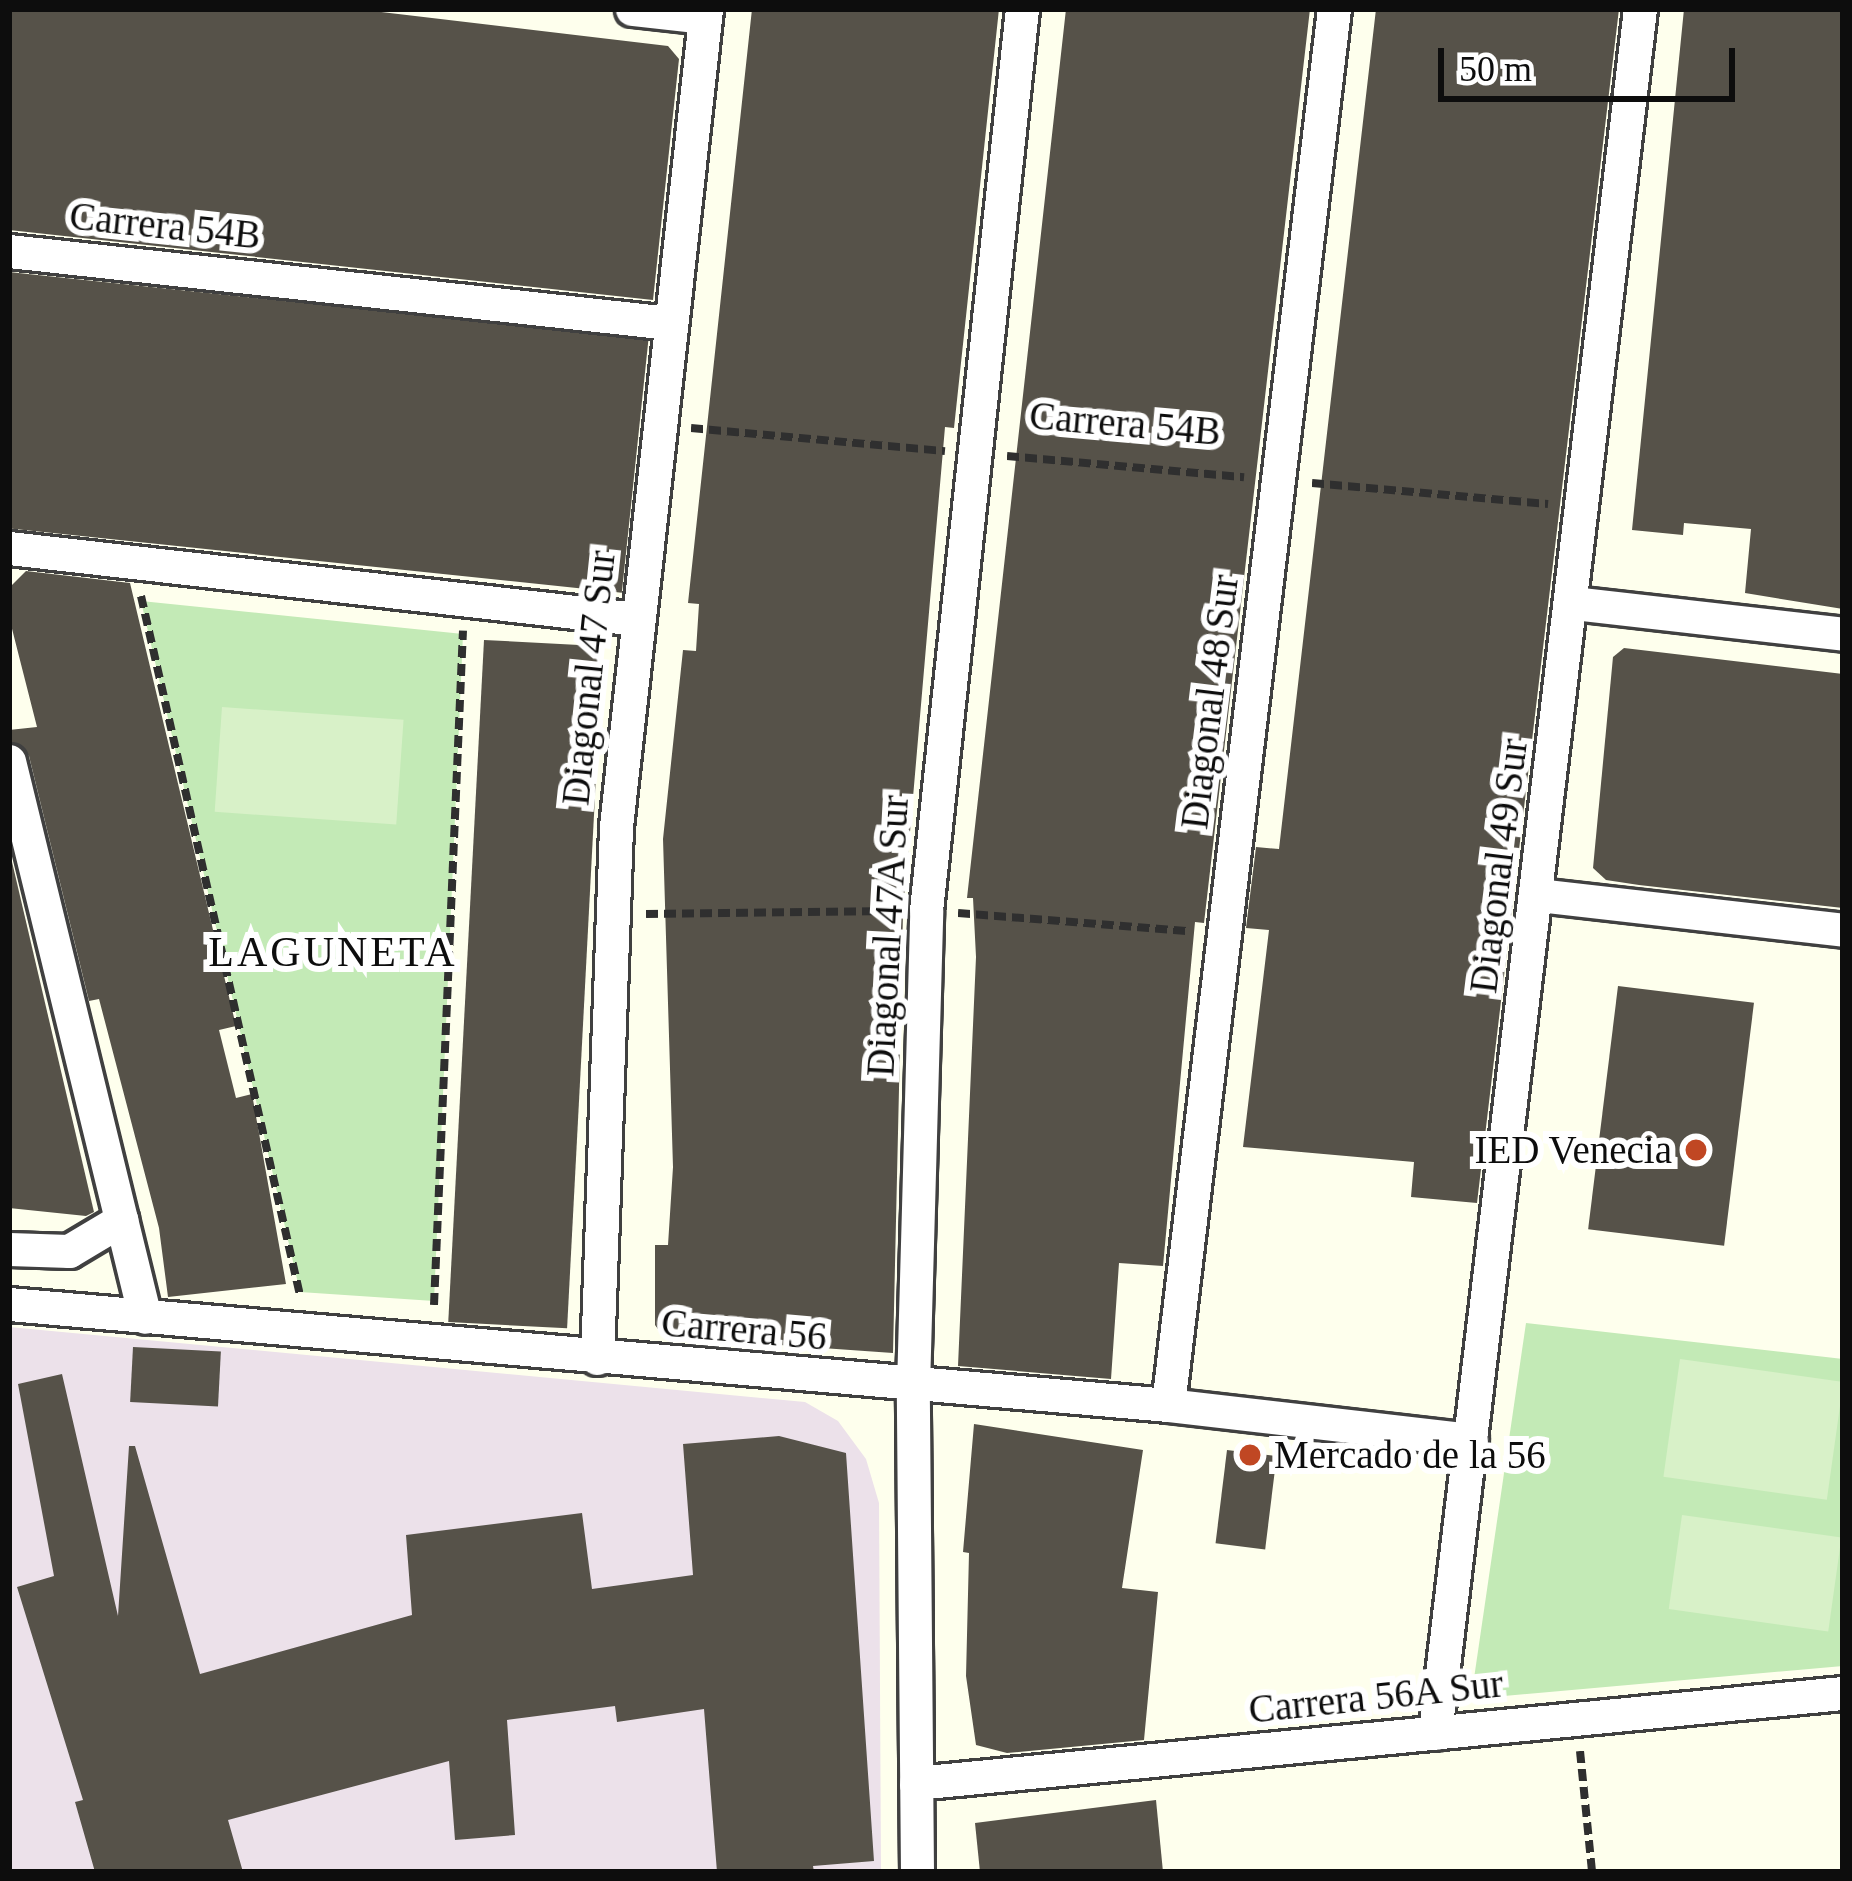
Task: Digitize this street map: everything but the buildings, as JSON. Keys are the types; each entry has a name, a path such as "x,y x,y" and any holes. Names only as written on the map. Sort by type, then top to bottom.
{"street":[{"path":"632,9 705,13"},
{"name":"Diagonal 47A Sur","path":"917,1872 913,1387 926,910 1022,9"},
{"name":"Diagonal 48 Sur","path":"1168,1405 1334,9"},
{"name":"Diagonal 49 Sur","path":"1435,1733 1640,9"},
{"name":"Diagonal 47 Sur","path":"597,1358 609,915 705,13"},
{"name":"Carrera 54B","path":"9,251 670,323"},
{"path":"9,548 142,557 637,620"},
{"path":"1573,602 1843,634"},
{"path":"9,761 145,1317"},
{"path":"1538,895 1843,930"},
{"path":"9,1249 69,1251 121,1220"},
{"name":"Carrera 56","path":"9,1304 913,1387 1168,1405 1471,1440"},
{"name":"Carrera 56A Sur","path":"916,1783 1843,1693"}],"path":[{"name":"Carrera 54B","path":"659,425 1583,507"},
{"path":"142,557 141,601 307,1332"},
{"path":"432,1343 464,600"},
{"path":"1577,1719 1592,1872"}],"shaded area":[{"path":"9,1327 805,1402 838,1421 866,1459 879,1503 881,1872 9,1872"}],"green space":[{"path":"141,601 463,634 434,1301 300,1292"},
{"path":"222,707 404,720 396,824 215,812"},
{"path":"1526,1323 1843,1359 1843,1666 1471,1699"},
{"path":"1680,1359 1843,1382 1827,1500 1663,1477"},
{"path":"1682,1515 1841,1537 1828,1631 1669,1609"}],"place":[{"name":"IED Venecia","path":"1696,1150"},
{"name":"Mercado de la 56","path":"1250,1455"}],"district":[{"name":"LAGUNETA","path":"333,952"}]}
